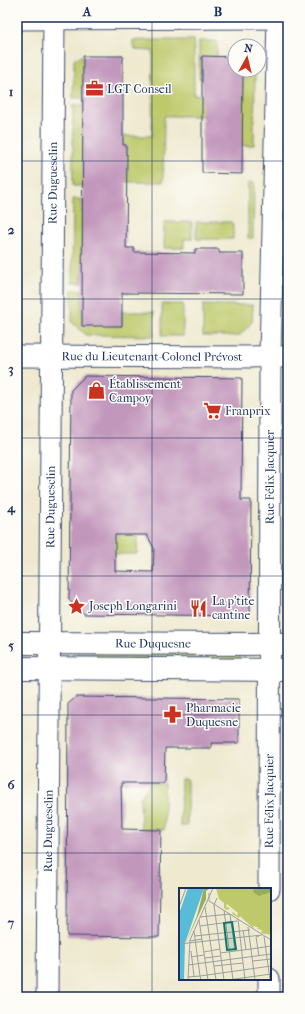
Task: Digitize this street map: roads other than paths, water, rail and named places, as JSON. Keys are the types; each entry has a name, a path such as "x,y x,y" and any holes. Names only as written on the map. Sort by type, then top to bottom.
{"main road":[{"name":"Rue Duquesne","path":"17,643 279,644"},
{"path":"17,668 279,670"}],"street":[{"name":"Rue Duguesclin","path":"47,997 54,18"},
{"path":"17,19 281,18"},
{"name":"Rue Félix Jacquier","path":"269,888 279,670 281,18"},
{"name":"Rue du Lieutenant-Colonel Prévost","path":"17,356 279,356"},
{"path":"269,980 269,997"}],"place":[{"name":"LGT Conseil","path":"94,89"},
{"name":"Établissement Campoy","path":"96,391"},
{"name":"Franprix","path":"212,411"},
{"name":"Joseph Longarini","path":"76,606"},
{"name":"La p’tite cantine","path":"199,608"},
{"name":"Pharmacie Duquesne","path":"173,715"}]}
